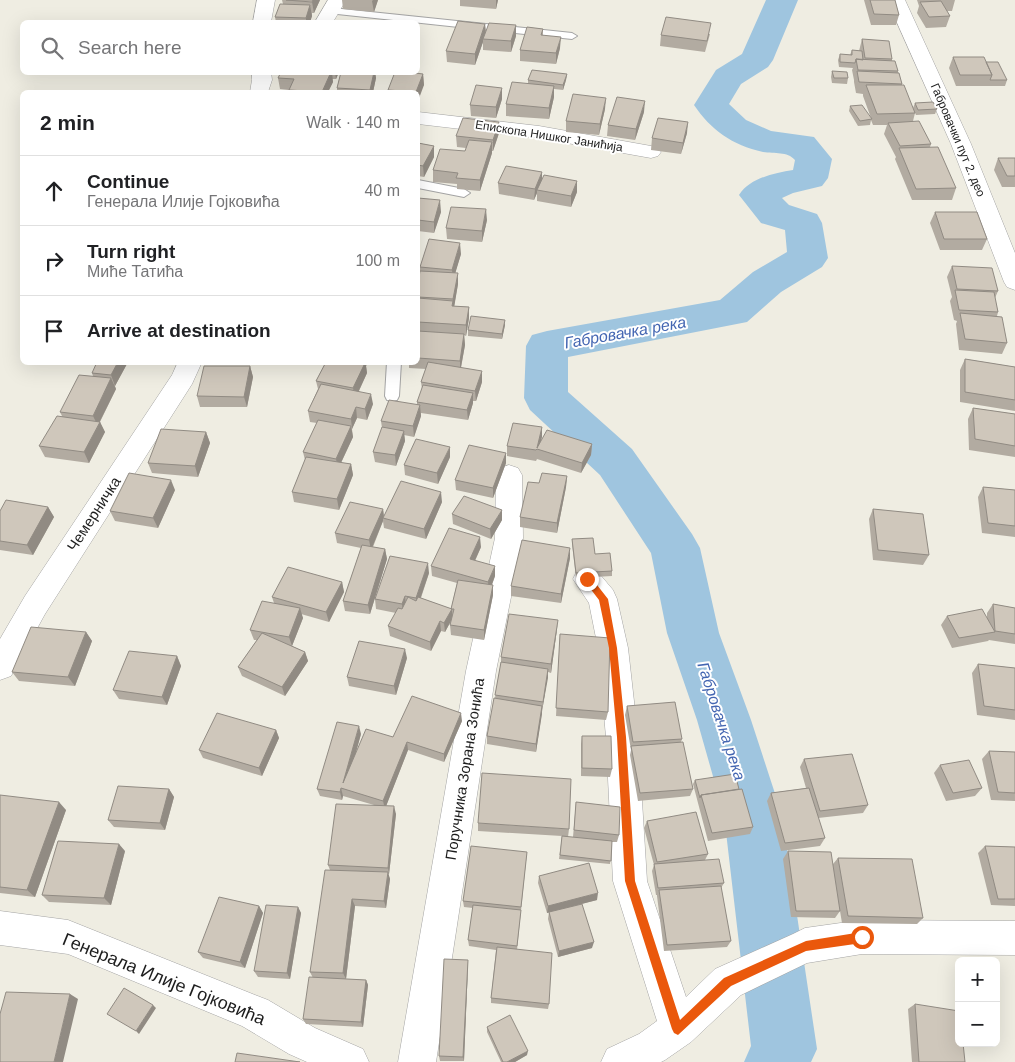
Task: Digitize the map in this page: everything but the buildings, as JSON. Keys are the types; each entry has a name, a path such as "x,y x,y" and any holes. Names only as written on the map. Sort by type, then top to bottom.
{"street":[{"path":"262,20 266,0"},
{"name":"Габровачки пут 2. део","path":"896,0 961,144 1015,282"},
{"name":"Епископа Нишког Јанићија","path":"420,118 539,132 652,152"},
{"name":"Чемерничка","path":"0,667 35,605 183,378 189,365"},
{"name":"Поручника Зорана Зонића","path":"417,1062 481,671 509,538 509,475"},
{"path":"587,579 603,599 613,648 622,737 630,881 678,1029"},
{"name":"Генерала Илије Гојковића","path":"0,928 68,937 255,1013 302,1041 350,1062"},
{"path":"620,1062 652,1047 678,1029 728,982 806,946 862,937 1015,938"}],"lane":[{"path":"331,11 418,20"},
{"path":"420,20 572,36"},
{"path":"420,184 464,193"},
{"path":"392,396 394,365"}],"waterway":[{"name":"Габровачка река","path":"777,1062 784,1049 753,815 724,720 693,633 675,548 616,462 546,398 547,346 732,312 767,282 808,258 803,223 775,214 758,195 783,183 809,178 814,159 801,145 764,141 733,128 711,105 728,77 756,60 782,0"}],"route":[{"path":"587,579 603,599 613,648 622,737 630,881 678,1029 728,982 806,946 862,937"}]}
